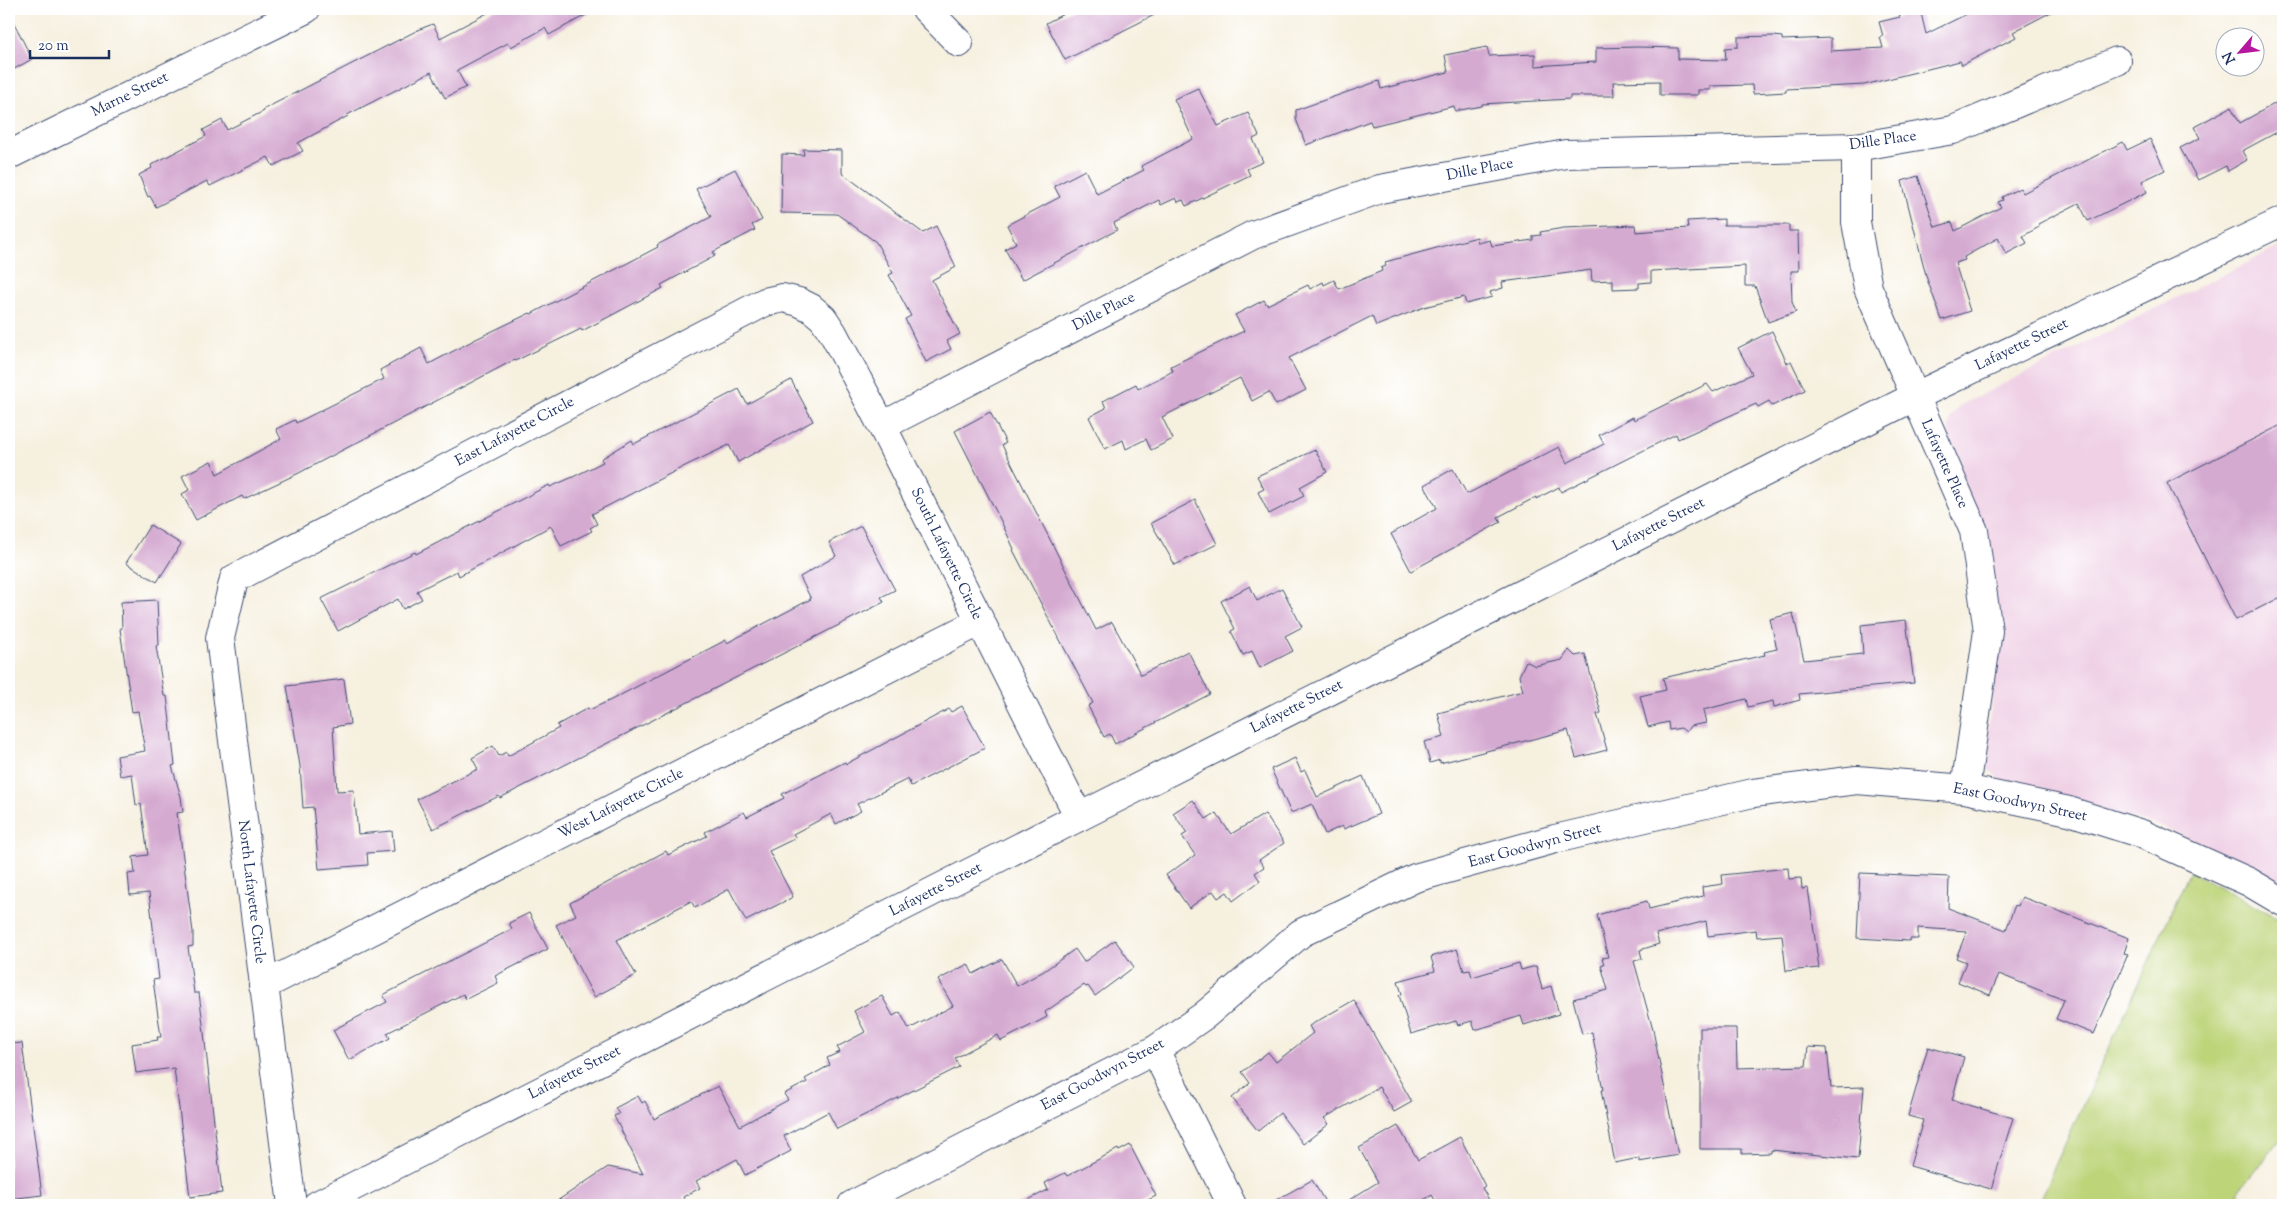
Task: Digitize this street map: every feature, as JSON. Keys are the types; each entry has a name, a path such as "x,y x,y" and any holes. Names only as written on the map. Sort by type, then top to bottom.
{"street":[{"name":"Marne Street","path":"9,155 306,9"},
{"path":"926,9 959,43"},
{"name":"Dille Place","path":"882,426 1253,234 1380,189 1566,154 1856,147 1954,130 2117,61"},
{"name":"Lafayette Place","path":"1856,147 1856,222 1868,288 1974,531 1988,631 1965,789"},
{"name":"Lafayette Street","path":"318,1205 1079,817 1914,397 2283,221"},
{"name":"East Lafayette Circle","path":"234,579 765,302 783,298 799,302"},
{"name":"South Lafayette Circle","path":"799,302 811,308 823,318 834,333 1079,817"},
{"name":"North Lafayette Circle","path":"234,579 220,638 292,1205"},
{"name":"West Lafayette Circle","path":"263,986 979,622"},
{"name":"East Goodwyn Street","path":"852,1205 1155,1050 1205,1015 1301,933 1415,878 1554,839 1754,792 1857,780 1965,789 2069,811 2142,834 2248,882 2283,902"},
{"path":"1155,1050 1232,1205"}],"shaded area":[{"path":"2283,245 2283,887 2251,868 2164,827 2029,791 2001,780 1988,769 1985,754 1999,650 1948,433 1950,418 1959,406"}],"green space":[{"path":"2190,871 2283,921 2283,1135 2228,1205 2037,1205"}],"building":[{"path":"495,9 597,9 549,35 545,28 511,47 508,43 457,70 466,87 445,98 431,72 347,115 298,143 303,151 273,166 268,157 210,186 207,181 156,207 150,196 148,197 139,175 152,168 151,165 206,136 203,130 222,120 227,130 420,29 433,24 440,38"},
{"path":"1073,9 1166,9 1065,60 1046,23"},
{"path":"1898,9 1920,9 1926,34 1977,9 2057,9 2013,32 2016,37 1962,65 1960,61 1864,85 1786,89 1786,92 1753,94 1752,85 1710,86 1710,90 1698,90 1698,95 1660,95 1660,81 1613,82 1614,96 1570,96 1570,99 1482,104 1482,106 1455,111 1454,106 1372,126 1370,121 1306,145 1296,119 1296,110 1379,81 1381,89 1448,72 1445,55 1487,47 1489,56 1535,54 1535,66 1596,62 1596,48 1678,48 1678,59 1726,60 1725,48 1738,47 1738,37 1774,36 1782,37 1782,40 1831,38 1831,51 1883,48 1880,37 1883,36 1879,22 1900,17"},
{"path":"9,13 32,59 9,72"},
{"path":"1198,88 1218,126 1248,113 1259,136 1253,139 1263,162 1247,169 1250,175 1186,206 1183,200 1178,202 1176,198 1161,205 1159,200 1114,223 1117,230 1022,280 1005,249 1016,243 1007,225 1060,197 1054,186 1085,170 1097,194 1144,170 1141,166 1193,139 1174,99"},
{"path":"2283,99 2283,129 2242,151 2247,160 2228,171 2226,166 2198,180 2180,148 2200,138 2194,127 2231,107 2240,123"},
{"path":"2150,139 2165,170 2142,181 2147,192 2088,221 2079,203 2038,224 2039,227 2023,236 2027,243 2006,254 1998,238 1964,257 1965,260 1955,263 1970,311 1942,320 1927,279 1902,181 1918,176 1935,227 1952,222 1955,231 2001,207 1998,202 2003,200 2002,197 2020,188 2023,193 2123,142 2127,150"},
{"path":"803,149 842,150 842,173 923,233 936,226 956,267 932,280 960,334 947,341 951,349 926,362 905,319 911,316 889,275 893,273 876,242 837,214 781,213 782,154 804,155"},
{"path":"735,169 762,220 752,225 755,230 713,252 715,256 661,285 663,288 582,331 581,329 514,360 299,473 244,499 242,496 196,520 182,494 189,490 182,476 211,461 217,474 281,439 276,429 295,420 296,423 384,379 380,370 421,348 429,364 476,339 531,314 658,247 657,245 711,217 696,189"},
{"path":"1724,219 1724,225 1789,225 1789,231 1798,231 1799,271 1791,271 1792,302 1796,312 1768,322 1755,286 1745,286 1745,266 1651,271 1651,282 1639,283 1639,288 1613,289 1613,280 1592,281 1591,270 1502,282 1503,288 1490,292 1492,297 1466,304 1464,297 1424,307 1376,326 1372,316 1289,358 1306,390 1276,405 1269,392 1252,401 1240,378 1162,417 1173,439 1151,450 1146,439 1126,449 1123,440 1105,449 1089,417 1106,408 1103,401 1136,384 1138,389 1173,371 1171,366 1244,331 1235,315 1264,300 1267,305 1308,285 1310,289 1323,282 1324,285 1334,280 1339,289 1382,271 1381,268 1386,266 1385,262 1477,237 1478,243 1490,240 1492,246 1533,240 1533,236 1541,235 1540,232 1564,228 1635,225 1636,232 1688,228 1687,221"},
{"path":"1772,331 1787,363 1791,361 1805,390 1772,406 1769,401 1758,407 1756,404 1678,439 1676,434 1561,492 1559,487 1536,499 1536,497 1498,517 1501,522 1411,571 1391,534 1437,508 1424,485 1453,469 1467,494 1559,447 1567,463 1604,444 1599,435 1633,417 1634,420 1707,384 1713,392 1752,374 1738,348"},
{"path":"791,380 813,421 738,462 729,445 687,465 592,514 597,524 590,528 592,531 561,546 551,526 459,576 457,571 417,591 422,599 403,609 398,599 338,631 321,599 415,552 416,554 549,485 550,487 603,462 601,459 632,440 634,444 739,389 747,404"},
{"path":"990,412 1006,443 1002,445 1096,630 1112,622 1141,675 1188,651 1210,694 1115,744 1110,734 1104,737 1088,706 1093,703 1013,550 1001,521 955,431"},
{"path":"2283,424 2283,596 2236,620 2167,483"},
{"path":"1315,450 1327,472 1300,487 1304,496 1269,514 1258,492 1264,489 1257,476"},
{"path":"1195,500 1217,544 1175,565 1151,523"},
{"path":"150,525 181,544 157,582 126,563"},
{"path":"861,526 895,590 881,597 884,602 500,798 499,796 433,829 417,799 478,769 472,758 493,746 499,756 506,752 508,756 559,728 557,725 588,708 589,710 611,700 726,640 727,643 811,599 800,577 836,556 829,542"},
{"path":"1250,586 1257,601 1282,588 1302,627 1285,636 1293,651 1260,668 1252,651 1243,655 1231,631 1235,629 1221,601"},
{"path":"157,600 159,645 156,646 164,696 167,696 175,765 172,766 181,797 183,812 177,813 193,932 193,946 188,947 194,993 199,993 222,1193 190,1197 174,1068 136,1073 132,1044 158,1040 157,1037 161,1037 153,980 159,979 149,893 130,895 128,874 135,873 133,857 148,855 141,804 136,805 132,774 120,776 117,756 145,751 138,711 132,712 120,629 122,628 121,602"},
{"path":"1793,613 1804,660 1863,654 1861,625 1906,620 1914,683 1799,694 1800,700 1774,707 1773,701 1748,707 1746,699 1703,710 1706,723 1690,726 1686,732 1681,728 1669,730 1668,722 1648,727 1640,696 1666,690 1663,678 1765,655 1764,652 1777,649 1770,619"},
{"path":"1569,650 1575,656 1585,654 1601,713 1597,714 1607,750 1576,758 1568,730 1440,763 1440,760 1430,763 1424,742 1444,737 1438,713 1523,691 1519,676 1526,661 1535,666 1562,660"},
{"path":"344,679 350,724 333,727 337,791 354,790 358,834 392,831 394,851 367,853 368,865 319,869 313,807 303,808 300,766 287,686"},
{"path":"962,706 985,748 911,786 908,779 857,804 861,811 836,824 831,814 793,834 796,838 769,851 793,897 746,921 729,889 695,908 691,901 617,940 636,975 594,997 556,925 576,915 570,903 666,851 668,855 707,836 705,832 744,812 747,817 784,798 782,794 845,762 846,764 949,709 951,712"},
{"path":"1295,758 1301,772 1305,770 1317,797 1363,776 1379,814 1344,829 1342,826 1325,834 1312,804 1291,813 1271,769"},
{"path":"1193,800 1206,819 1216,813 1231,834 1265,814 1284,843 1259,860 1264,867 1255,873 1260,881 1233,901 1227,892 1218,898 1213,891 1189,908 1166,875 1195,855 1182,836 1187,833 1173,813"},
{"path":"1788,868 1789,879 1801,878 1802,889 1808,888 1819,968 1786,971 1782,935 1757,937 1756,930 1708,936 1706,921 1656,934 1659,944 1640,950 1642,959 1634,961 1653,1030 1678,1155 1639,1162 1639,1158 1615,1163 1592,1032 1582,1034 1573,999 1608,990 1601,965 1604,964 1602,958 1608,957 1597,915 1647,901 1649,909 1703,896 1702,887 1723,884 1722,875"},
{"path":"1860,873 1949,877 1948,908 2006,930 2015,905 2018,906 2022,897 2129,938 2124,953 2128,954 2094,1034 2056,1019 2064,1000 1999,974 1990,995 1958,982 1966,962 1956,958 1967,931 1918,928 1918,939 1910,939 1909,941 1857,938"},
{"path":"529,913 548,949 495,976 498,983 466,999 463,994 387,1033 390,1038 349,1060 333,1030 387,1002 383,995 512,929 509,923"},
{"path":"1115,940 1134,967 1095,996 1088,986 1084,985 1045,1012 1047,1017 1001,1041 998,1035 955,1058 959,1067 837,1129 828,1112 784,1136 791,1151 745,1175 737,1159 696,1181 700,1188 683,1197 687,1205 551,1205 608,1167 643,1174 614,1116 619,1114 615,1108 638,1096 642,1103 645,1101 654,1119 718,1086 740,1126 788,1100 784,1094 807,1082 805,1079 830,1065 827,1058 840,1052 837,1047 865,1032 854,1011 882,996 893,1016 900,1012 909,1029 953,1006 938,980 968,964 973,974 1002,959 1017,986 1044,971 1075,949 1084,962"},
{"path":"1457,949 1464,971 1470,970 1472,977 1519,963 1521,970 1536,966 1542,989 1551,986 1559,1014 1524,1025 1521,1016 1475,1030 1472,1021 1458,1025 1456,1021 1411,1034 1399,995 1402,994 1398,981 1435,971 1431,957"},
{"path":"1354,1000 1412,1102 1394,1112 1379,1087 1324,1118 1329,1124 1303,1144 1280,1113 1258,1131 1232,1098 1250,1083 1242,1072 1268,1052 1276,1062 1313,1033 1309,1026"},
{"path":"1700,1028 1736,1028 1737,1068 1806,1066 1808,1047 1827,1048 1831,1088 1864,1087 1858,1159 1771,1150 1771,1153 1742,1154 1742,1149 1700,1149"},
{"path":"22,1043 42,1195 9,1199 9,1044"},
{"path":"1928,1047 1964,1057 1952,1100 2013,1118 1991,1189 1910,1166 1923,1120 1908,1116"},
{"path":"1398,1126 1418,1160 1460,1137 1485,1186 1482,1188 1492,1205 1438,1205 1432,1195 1415,1205 1341,1205 1378,1182 1359,1148"},
{"path":"1130,1145 1156,1196 1138,1205 1018,1205 1048,1190 1045,1183 1065,1173 1067,1176 1118,1149 1119,1151"},
{"path":"1312,1180 1327,1205 1267,1205"}]}
